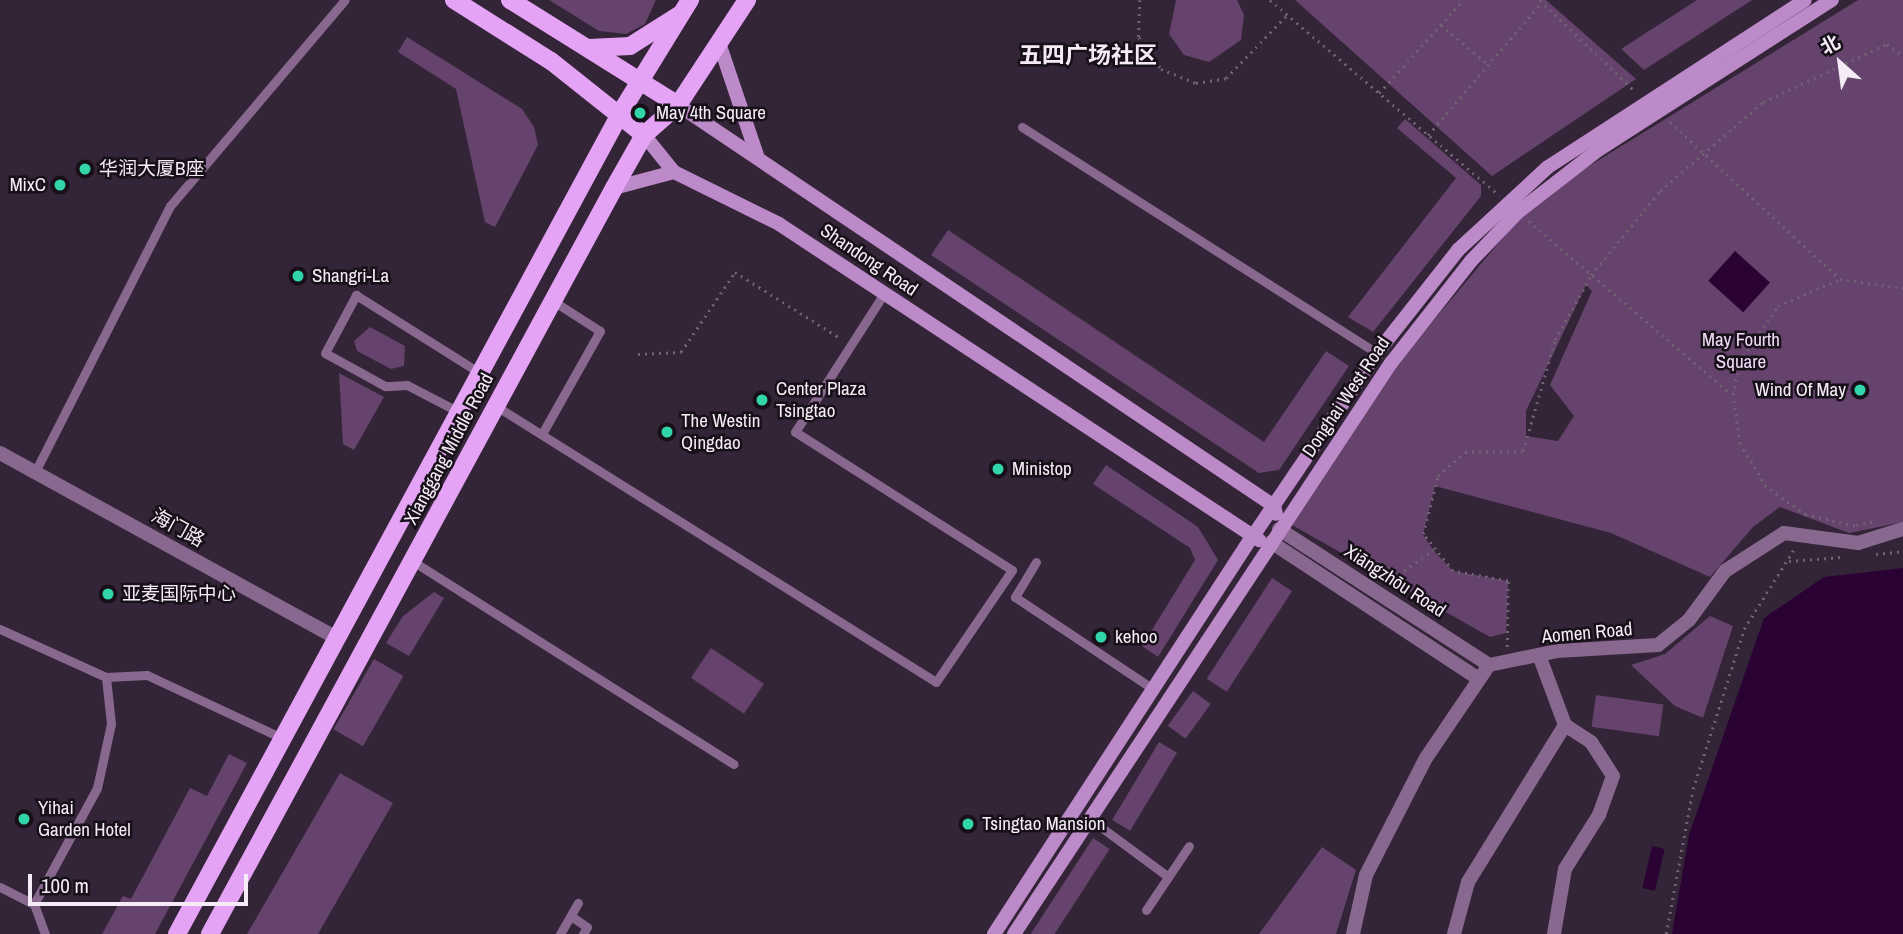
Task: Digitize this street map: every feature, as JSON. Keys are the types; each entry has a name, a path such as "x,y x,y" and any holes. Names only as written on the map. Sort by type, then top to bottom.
{"main road":[{"name":"Shandong Road","path":"454,0 621,112 674,172 779,224 1251,539 1270,542"},
{"name":"Shandong Road","path":"510,0 757,155 905,262 1274,506"},
{"name":"Xianggang Middle Road","path":"210,934 644,135 678,105 747,0"},
{"name":"Donghai West Road","path":"994,934 1251,539 1377,354 1458,250 1506,201 1645,101 1805,0"},
{"name":"Donghai West Road","path":"1014,934 1270,542 1432,308 1518,212 1658,112 1832,0"},
{"name":"Xianggang Middle Road","path":"177,934 621,112 686,7"},
{"path":"589,48 630,46 686,7"},
{"path":"719,43 757,155"},
{"path":"614,188 674,172"},
{"path":"1274,506 1279,529"}],"street":[{"name":"海门路","path":"0,453 36,470 336,638"},
{"name":"Aomen Road","path":"1489,665 1539,655 1658,645 1689,620 1725,571 1783,533 1858,543 1903,528"},
{"name":"Xiāngzhōu Road","path":"1279,529 1489,665"},
{"path":"1270,542 1477,678"},
{"path":"1539,655 1565,725 1591,742 1613,776 1599,816 1565,869 1554,934"},
{"path":"1353,934 1366,875 1426,758 1477,678 1489,665"},
{"path":"1454,934 1468,882 1565,725"}],"lane":[{"path":"36,470 170,206 345,0"},
{"path":"1023,127 1377,354"},
{"path":"459,412 407,385 386,387 325,353 356,295 480,373"},
{"path":"495,405 543,432 936,682 1012,570 794,432 883,295"},
{"path":"543,432 600,331 553,301"},
{"path":"414,562 733,764"},
{"path":"1036,562 1014,597 1153,688"},
{"path":"0,629 106,677 147,675 282,738"},
{"path":"34,904 97,788 111,724 106,677"},
{"path":"1090,819 1166,874"},
{"path":"1146,910 1166,874 1189,846"},
{"path":"0,887 34,904 44,934"},
{"path":"560,934 578,903"},
{"path":"571,916 585,930"}],"path":[{"path":"1140,0 1139,37 1161,69 1196,83 1226,78 1287,15"},
{"path":"1270,0 1506,201"},
{"path":"1378,93 1463,0"},
{"path":"1428,135 1490,66 1541,1 1645,101"},
{"path":"1441,25 1490,66"},
{"path":"1507,662 1507,581 1453,571 1433,550 1423,534 1437,476 1465,453 1523,451 1555,340 1591,275 1660,191 1763,102 1887,44 1903,56"},
{"path":"1658,112 1840,279"},
{"path":"1518,212 1733,395"},
{"path":"638,354 681,352 735,272 851,345"},
{"path":"1879,521 1855,526 1807,515 1766,487 1740,444 1733,395 1739,362 1762,323 1807,288 1840,279 1903,288"},
{"path":"1376,591 1433,550"},
{"path":"1666,934 1693,789 1744,628 1789,561"}],"green space":[{"path":"549,0 656,0 645,24 626,34 599,31"},
{"path":"1176,0 1237,0 1244,15 1241,40 1209,62 1184,55 1169,34"},
{"path":"1295,0 1546,0 1636,79 1492,176"},
{"path":"1697,0 1752,0 1644,70 1621,49"},
{"name":"May Fourth Square","path":"1858,0 1903,0 1903,522 1849,533 1780,507 1753,527 1710,577 1611,533 1435,486 1423,534 1433,550 1453,571 1508,581 1506,633 1490,637 1292,525 1397,364 1517,221 1581,171","holes":["1586,285 1592,291 1550,385 1574,416 1558,441 1526,436 1526,411"]},
{"path":"407,37 522,109 534,127 538,145 495,227 485,222 456,89 398,52"},
{"path":"1405,119 1481,185 1481,196 1373,332 1348,317 1456,178 1397,128"},
{"path":"948,230 1264,442 1326,351 1349,366 1279,470 1259,473 931,255"},
{"path":"370,327 405,346 404,366 391,369 357,351 354,341"},
{"path":"339,373 384,397 354,450 343,444"},
{"path":"1106,465 1198,527 1218,560 1158,657 1142,646 1195,560 1190,548 1093,484"},
{"path":"1272,578 1292,591 1227,692 1207,679"},
{"path":"434,592 444,598 409,656 386,643 403,616"},
{"path":"1710,616 1733,626 1703,718 1675,706 1631,665 1665,654"},
{"path":"711,648 764,684 744,714 691,678"},
{"path":"374,659 403,676 363,746 334,729"},
{"path":"1193,691 1211,704 1186,739 1168,726"},
{"path":"1596,695 1663,704 1659,736 1592,727"},
{"path":"1159,742 1177,753 1130,831 1112,820"},
{"path":"229,754 247,763 155,934 102,934 123,896 131,899 190,788 207,796"},
{"path":"340,773 393,803 318,934 247,934"},
{"path":"1093,838 1110,849 1055,934 1031,934"},
{"path":"1322,847 1356,870 1336,934 1259,934"}],"shaded area":[{"path":"1735,251 1770,282 1743,312 1708,281"},
{"path":"1903,568 1903,934 1672,934 1689,835 1764,618 1824,577"},
{"path":"1652,846 1665,849 1655,891 1642,888"}],"place":[{"name":"May 4th Square","path":"640,113"},
{"name":"华润大厦B座","path":"85,169"},
{"name":"MixC","path":"60,185"},
{"name":"Shangri-La","path":"298,276"},
{"name":"Wind Of May","path":"1860,390"},
{"name":"Center Plaza Tsingtao","path":"762,400"},
{"name":"The Westin Qingdao","path":"667,432"},
{"name":"Ministop","path":"998,469"},
{"name":"亚麦国际中心","path":"108,594"},
{"name":"kehoo","path":"1101,637"},
{"name":"Yihai Garden Hotel","path":"24,819"},
{"name":"Tsingtao Mansion","path":"968,824"}],"district":[{"name":"五四广场社区","path":"1088,55"}]}
